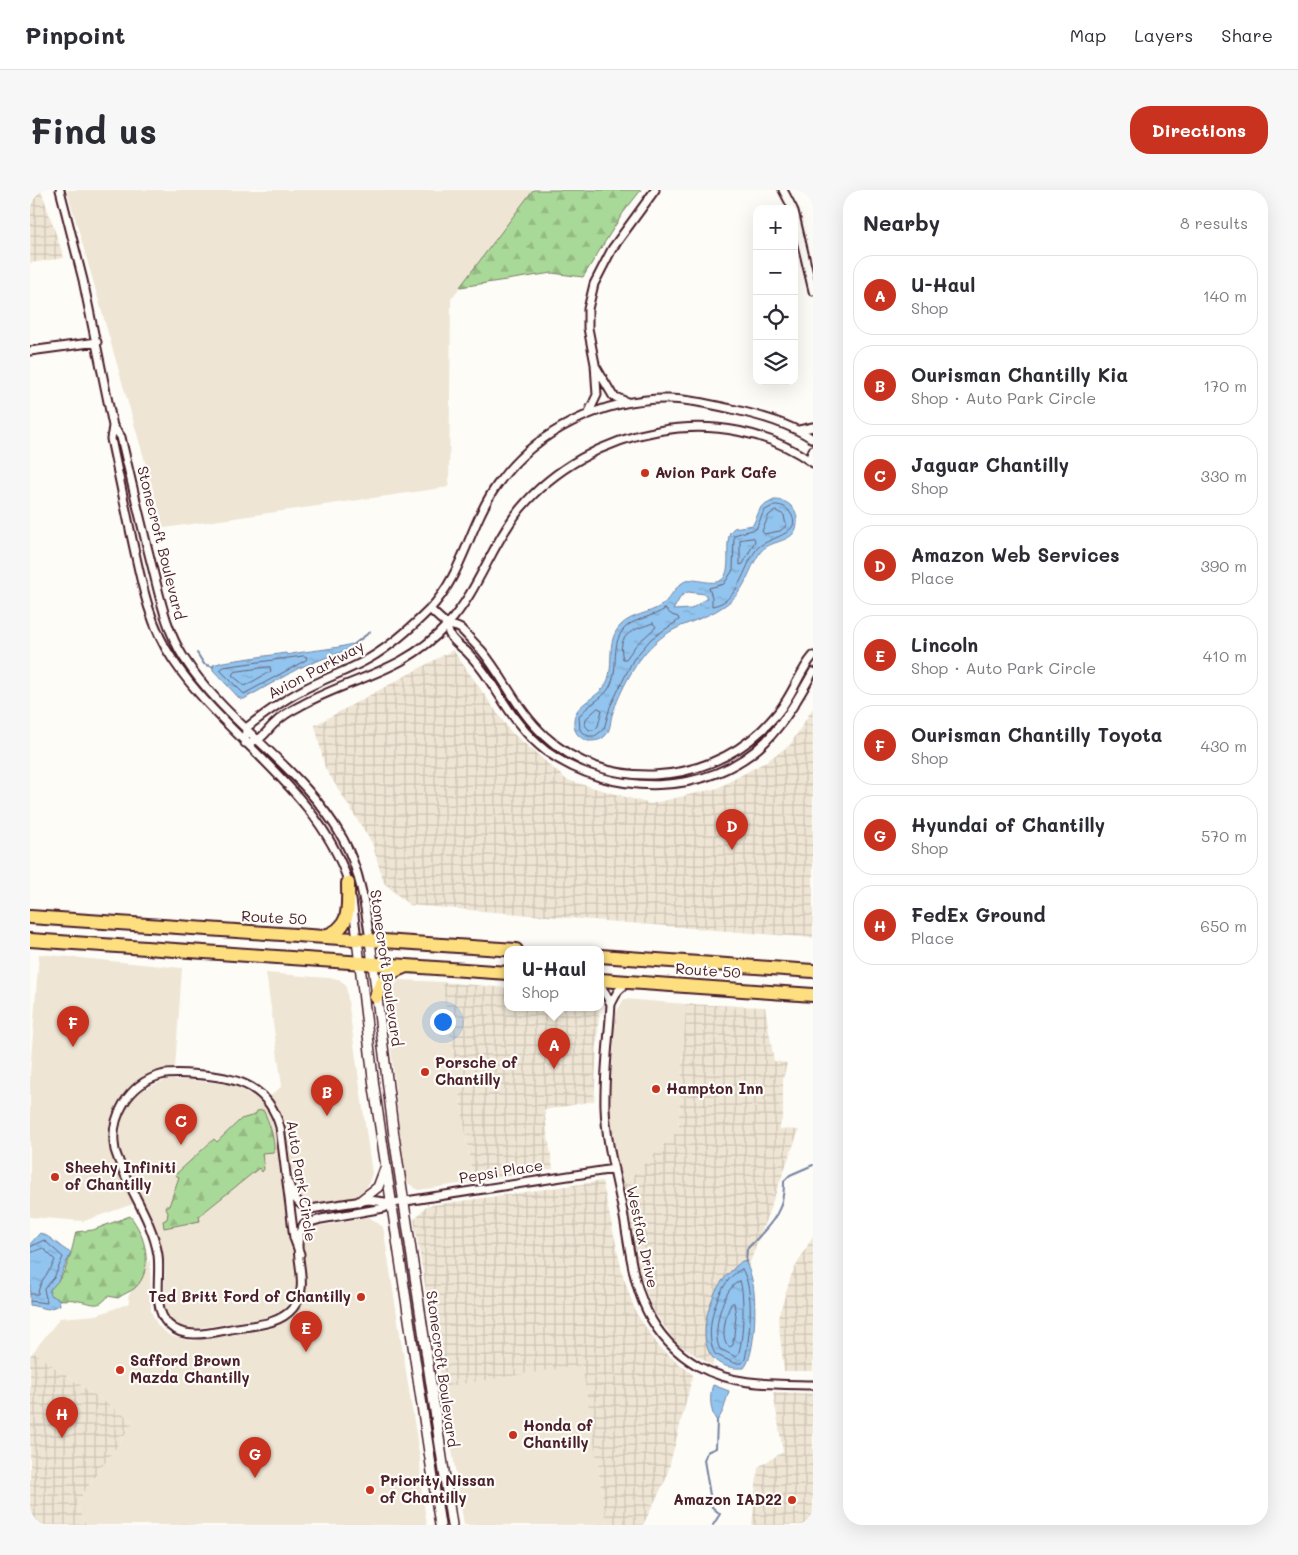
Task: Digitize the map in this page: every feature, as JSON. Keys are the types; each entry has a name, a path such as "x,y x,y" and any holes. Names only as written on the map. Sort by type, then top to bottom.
{"highway":[{"path":"322,936 341,929 345,921 348,883"},
{"name":"Route 50","path":"30,917 504,949"},
{"path":"30,940 504,973"},
{"name":"Route 50","path":"604,956 813,971"},
{"path":"376,997 380,983 386,975 406,966"},
{"name":"Route 50","path":"604,980 813,995"}],"main road":[{"name":"Stonecroft Boulevard","path":"357,939 358,962 386,1164 440,1525"},
{"name":"Stonecroft Boulevard","path":"370,940 404,1201 452,1525"},
{"path":"360,1201 378,1187 386,1164"}],"street":[{"name":"Stonecroft Boulevard","path":"60,190 97,342 113,426 111,439 140,578 161,640 183,674 245,743 306,804 331,842 348,883 354,906 357,939"},
{"path":"588,414 596,401 595,364 588,319 594,284 606,259 655,190"},
{"path":"784,190 792,205"},
{"path":"798,227 813,291"},
{"path":"30,351 97,342"},
{"path":"595,364 613,396 629,402"},
{"name":"Avion Parkway","path":"246,728 299,691 351,668 388,647 430,609 456,572 477,518 505,474 538,442 562,427 588,414 629,402 669,399 703,403 761,416 799,430 813,439"},
{"name":"Stonecroft Boulevard","path":"113,426 120,437 167,624 183,657 230,714 259,739 318,801 343,839 359,878 370,940"},
{"path":"799,430 813,427"},
{"name":"Avion Parkway","path":"245,743 259,739 275,723 299,706 377,674 405,659 448,624 468,598 500,538 520,510 556,474 600,448 648,433 697,428 758,436 784,445 811,462"},
{"path":"811,462 813,450"},
{"path":"430,609 448,624 459,628 482,652 521,711 546,738 570,755 586,762 633,775 654,776 683,772 707,764 736,750 774,718 787,701 800,674 813,656"},
{"path":"448,624 450,635 474,659 515,720 533,740 563,762 602,777 632,784 665,786 679,784 714,773 745,758 765,742 783,722 813,672"},
{"path":"245,743 246,728"},
{"path":"611,1004 618,991 629,982"},
{"path":"604,991 611,1004"},
{"name":"Westfax Drive","path":"611,1004 605,1106 614,1169 639,1292 651,1318 663,1336 691,1361 724,1377 747,1383 813,1385"},
{"name":"Auto Park Circle","path":"300,1254 294,1238 286,1189 288,1181 281,1134 275,1113 254,1088 234,1079 180,1074 153,1078 143,1083 127,1099 116,1120 113,1140 118,1158 158,1252 159,1308 165,1321 182,1333 200,1334 270,1322 282,1318 293,1308 300,1295 303,1278 299,1236 301,1229 308,1222 384,1208 393,1203"},
{"name":"Pepsi Place","path":"393,1203 614,1169"},
{"path":"288,1181 295,1199 310,1208 369,1200 393,1203"}],"shaded area":[{"path":"30,190 41,190 64,258 30,263"},
{"path":"67,190 533,190 451,299 449,487 164,528"},
{"path":"453,650 510,731 567,780 650,804 718,788 767,761 790,745 813,708 813,938 409,905 384,883 372,843 325,768 315,725"},
{"path":"39,954 182,968 175,1068 153,1072 134,1084 119,1100 110,1119 110,1152 133,1204 84,1221 30,1217 30,1073"},
{"path":"266,973 339,979 346,986 372,1174 365,1192 359,1196 303,1205 294,1197 283,1125 269,1097 282,1086"},
{"path":"399,980 442,982 473,1182 418,1190 405,1181 386,1001 387,995"},
{"path":"442,982 504,988 504,1011 599,1011 594,1101 544,1110 553,1169 473,1182"},
{"path":"624,999 686,1004 678,1131 622,1186 612,1130 610,1094 616,1013"},
{"path":"686,1004 765,1007 774,1061 787,1063 783,1079 783,1116 779,1129 799,1130 712,1365 676,1343 652,1309 639,1272 622,1186 678,1131"},
{"path":"165,1080 190,1080 234,1085 261,1101 270,1116 277,1139 298,1278 292,1300 280,1312 263,1318 191,1329 175,1324 165,1311 165,1266 160,1243 123,1159 119,1142 122,1117 129,1103 142,1090"},
{"path":"602,1181 623,1276 636,1313 660,1348 693,1375 666,1479 643,1525 607,1525 582,1365 442,1387 414,1220 426,1206"},
{"path":"369,1217 383,1227 420,1459 421,1487 427,1525 86,1525 76,1504 134,1422 33,1352 60,1318 97,1315 130,1303 128,1297 150,1259 151,1311 158,1326 170,1336 192,1341 270,1329 290,1317 303,1297 305,1279 300,1238 304,1229"},
{"path":"813,1236 813,1371 784,1371 778,1318 792,1273"},
{"path":"33,1352 134,1422 76,1504 86,1525 30,1525 30,1356"},
{"path":"582,1364 607,1525 464,1525 442,1387"},
{"path":"773,1392 813,1393 813,1525 752,1525 758,1467 783,1452"}],"green space":[{"path":"533,190 641,190 623,213 583,277 552,273 460,287"},
{"path":"263,1110 271,1130 274,1152 262,1153 264,1169 262,1172 259,1168 199,1216 200,1221 164,1228 163,1221 167,1219 168,1213 165,1206 169,1206 179,1177 175,1175 214,1139 217,1142 241,1119 255,1115 257,1111"},
{"path":"130,1216 140,1232 146,1252 145,1271 135,1288 118,1298 108,1296 102,1303 98,1304 62,1300 49,1295 51,1287 65,1270 76,1232 93,1230"}],"water":[{"path":"774,500 789,504 795,510 797,517 796,528 793,533 769,545 759,554 737,594 724,606 673,630 650,648 636,665 624,685 605,736 599,740 588,741 579,736 574,728 575,715 583,705 604,688 607,682 613,638 616,631 630,618 662,605 685,581 718,582 722,580 727,571 730,532 734,528 753,525 761,507","holes":["688,592 705,594 707,598 691,609 673,610 681,596"]},
{"path":"352,644 354,647 299,668 244,699 240,699 213,670 213,665 223,662 286,653 287,655"},
{"path":"40,1233 71,1253 58,1281 49,1291 50,1295 59,1299 60,1305 48,1309 30,1305 30,1244"},
{"path":"742,1261 746,1262 752,1278 755,1300 753,1339 748,1361 744,1368 728,1367 716,1361 709,1352 705,1340 705,1327 712,1299 723,1280"},
{"path":"713,1385 729,1391 717,1421 711,1403"}],"waterway":[{"path":"353,645 370,632"},
{"path":"197,653 204,664 213,667"},
{"path":"746,1262 747,1249 768,1227 778,1211 782,1202 784,1181 790,1175 813,1165"},
{"path":"713,1525 720,1514 712,1507 704,1460 707,1452 716,1448 717,1421"}],"place":[{"name":"Avion Park Cafe","path":"645,473"},
{"name":"Amazon Web Services","path":"732,850"},
{"name":"Ourisman Chantilly Toyota","path":"73,1047"},
{"name":"U-Haul","path":"554,1069"},
{"name":"Porsche of Chantilly","path":"425,1072"},
{"name":"Hampton Inn","path":"656,1089"},
{"name":"Ourisman Chantilly Kia","path":"327,1116"},
{"name":"Jaguar Chantilly","path":"181,1145"},
{"name":"Sheehy Infiniti of Chantilly","path":"55,1177"},
{"name":"Ted Britt Ford of Chantilly","path":"361,1297"},
{"name":"Lincoln","path":"306,1352"},
{"name":"Safford Brown Mazda Chantilly","path":"120,1370"},
{"name":"Honda of Chantilly","path":"513,1435"},
{"name":"FedEx Ground","path":"62,1438"},
{"name":"Hyundai of Chantilly","path":"255,1478"},
{"name":"Priority Nissan of Chantilly","path":"370,1490"},
{"name":"Amazon IAD22","path":"792,1500"}]}
